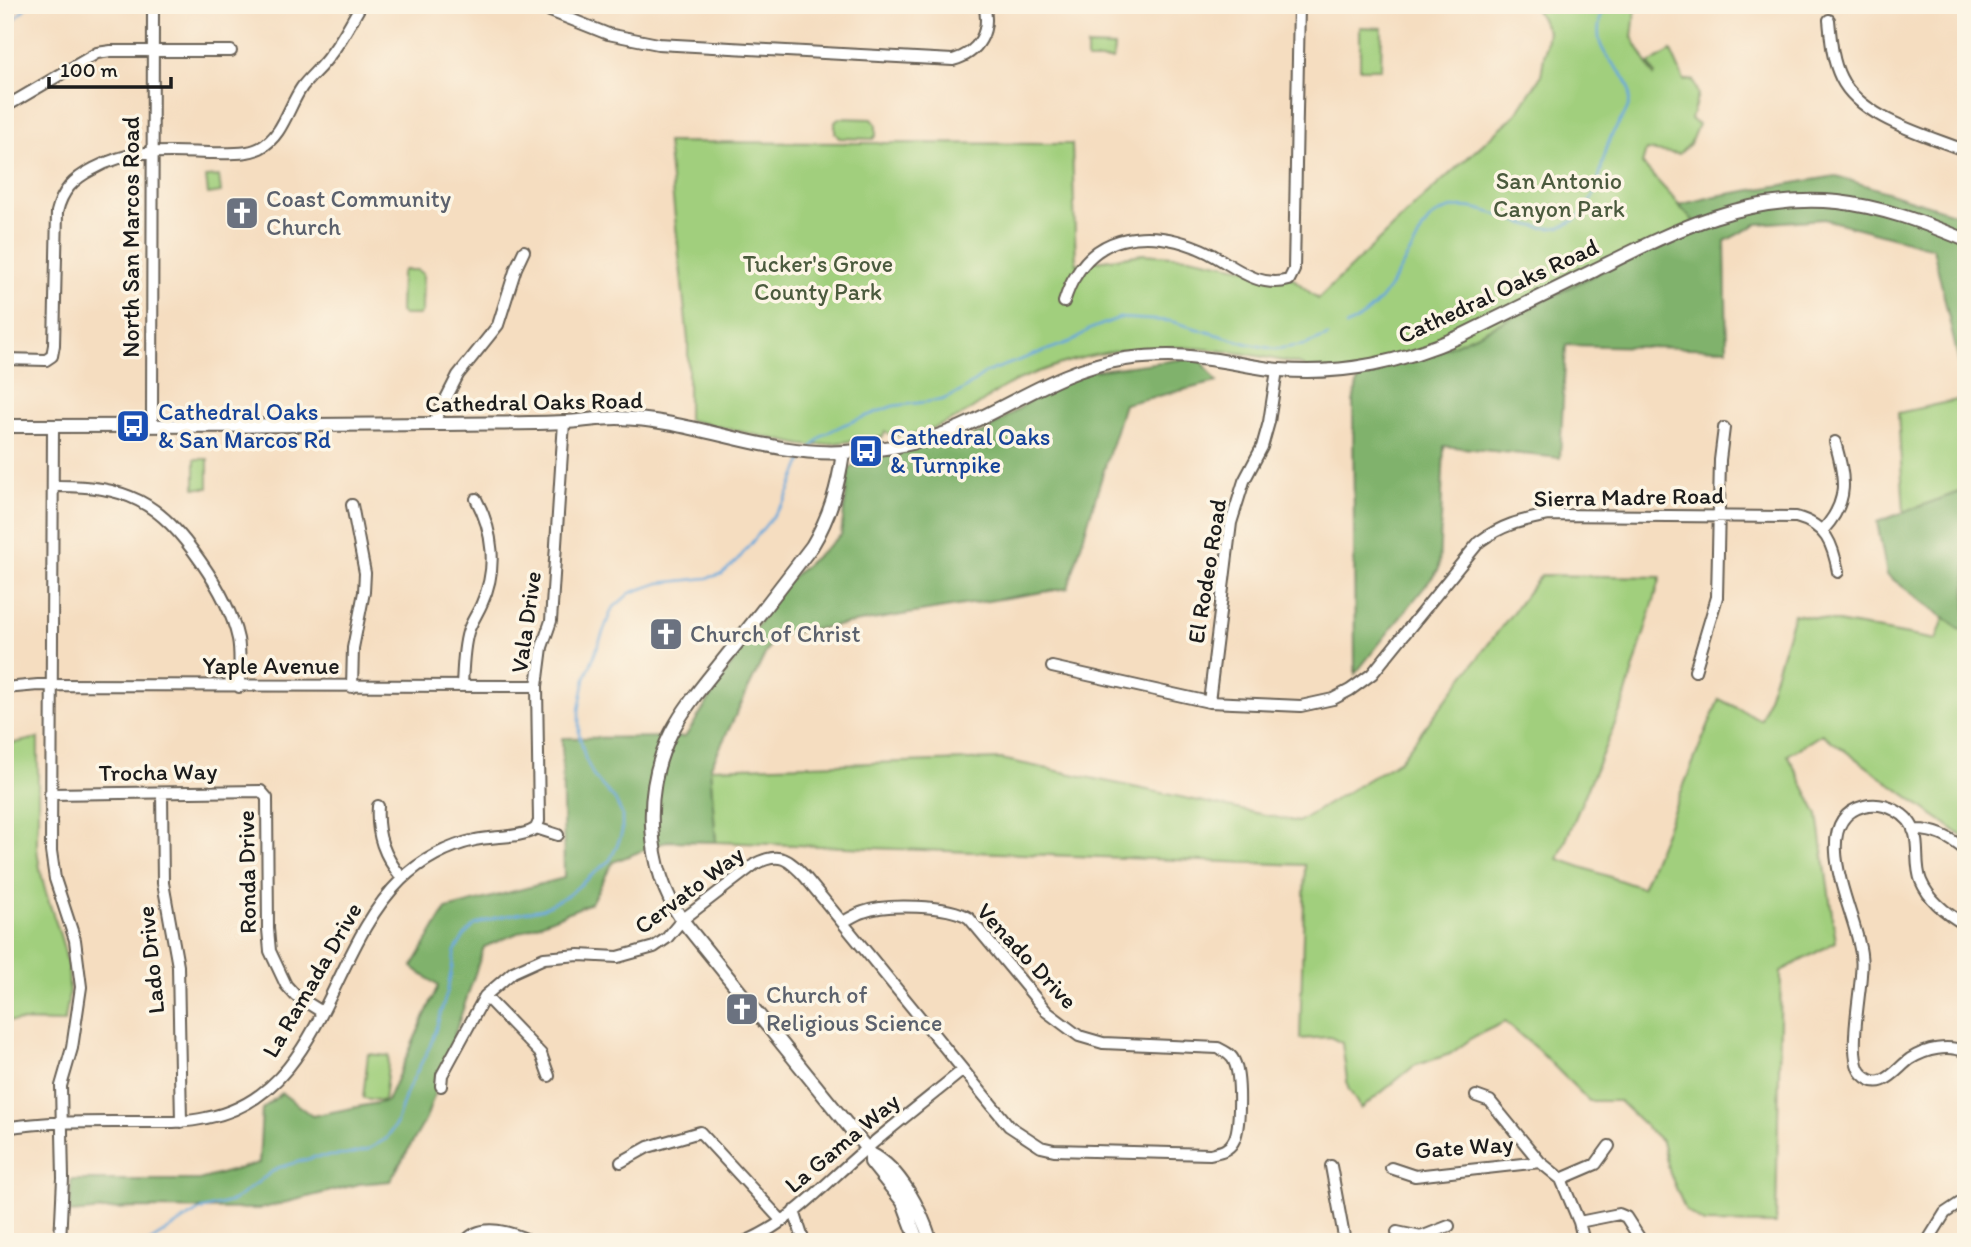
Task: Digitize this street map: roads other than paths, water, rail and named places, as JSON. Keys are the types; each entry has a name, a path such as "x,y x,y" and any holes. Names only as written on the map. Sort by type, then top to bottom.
{"main road":[{"name":"Cathedral Oaks Road","path":"5,426 433,424 564,422 615,418 682,424 786,448 843,453 929,439 958,428 1062,376 1126,359 1199,358 1277,370 1320,372 1360,369 1426,352 1670,233 1740,208 1786,202 1836,202 1902,216 1966,240"},
{"path":"843,453 836,493 824,527 679,718 660,758 653,800 653,835 661,877 682,920 869,1151 885,1164 911,1197 931,1242"},
{"path":"869,1151 872,1162 903,1202 918,1242"}],"street":[{"name":"North San Marcos Road","path":"152,426 153,5"},
{"path":"5,359 46,360 52,356 57,212 61,197 68,187 79,177 109,161 138,152 228,153 260,148 272,139 283,124 291,104 329,57 361,5"},
{"path":"535,5 608,34 658,44 953,60 964,57 981,41 986,28 984,5"},
{"path":"1064,302 1075,275 1091,256 1109,245 1141,236 1156,236 1192,245 1253,278 1270,282 1289,280 1294,270 1299,5"},
{"path":"1829,20 1833,56 1841,79 1861,103 1897,124 1966,151"},
{"path":"5,107 97,53 152,50 231,51"},
{"path":"433,424 458,375 498,325 524,251"},
{"name":"El Rodeo Road","path":"1209,702 1231,523 1244,481 1262,447 1277,370"},
{"name":"Vala Drive","path":"536,828 537,686 542,647 551,621 564,422"},
{"path":"53,426 51,850 54,879 75,940 81,987 72,1048 61,1086 60,1242"},
{"path":"1695,671 1717,597 1720,460 1724,428"},
{"path":"1835,442 1844,480 1842,504 1823,530 1835,553 1838,572"},
{"path":"53,486 90,486 119,492 146,504 176,528 207,570 233,621 239,641 239,687"},
{"path":"462,686 465,644 469,629 491,578 489,526 476,499"},
{"path":"352,505 365,573 353,648 352,687"},
{"name":"Sierra Madre Road","path":"1052,667 1209,702 1301,706 1333,699 1372,674 1479,542 1496,529 1509,524 1549,515 1783,516 1805,520 1823,530"},
{"name":"Yaple Avenue","path":"5,688 50,685 537,686"},
{"name":"Trocha Way","path":"50,794 261,791 265,794"},
{"name":"Lado Drive","path":"162,793 163,883 178,966 181,1122"},
{"name":"Ronda Drive","path":"265,794 270,951 286,985 295,995 322,1012"},
{"path":"1966,925 1927,893 1920,879 1913,830 1901,814 1889,807 1877,805 1863,806 1848,814 1839,827 1835,848 1836,863 1859,943 1862,966 1856,1028 1856,1065 1861,1074 1879,1081 1888,1079 1910,1060 1926,1052 1942,1047 1966,1052"},
{"path":"379,806 379,838 386,855 402,878"},
{"path":"536,828 558,835"},
{"name":"La Ramada Drive","path":"5,1128 60,1122 181,1122 226,1113 260,1095 290,1067 374,912 402,878 437,854 463,843 490,836 526,834 536,828"},
{"path":"1913,830 1942,834 1966,850"},
{"name":"Cervato Way","path":"441,1086 442,1075 485,996 513,972 544,957 618,957 643,952 667,938 682,920 755,864 767,858 779,857 796,867 843,922"},
{"name":"Venado Drive","path":"843,922 864,911 894,908 961,913 969,918 1047,1012 1079,1036 1103,1043 1218,1048 1229,1054 1238,1074 1238,1126 1232,1144 1224,1151 1210,1154 1080,1152 1041,1147 1009,1126 963,1070"},
{"path":"843,922 963,1070"},
{"path":"485,996 541,1054 549,1076"},
{"name":"La Gama Way","path":"744,1242 794,1211 963,1070"},
{"path":"1476,1096 1490,1101 1540,1162 1561,1180 1580,1222 1584,1242"},
{"path":"621,1162 648,1147 700,1132 781,1220"},
{"path":"1561,1180 1596,1164 1609,1146"},
{"name":"Gate Way","path":"1391,1168 1415,1176 1540,1162"},
{"path":"1331,1166 1345,1242"},
{"path":"1927,1242 1945,1213 1966,1199"},
{"path":"794,1211 804,1242"},
{"path":"1580,1222 1619,1214 1626,1217 1642,1242"},
{"path":"1397,1232 1421,1239 1449,1226"},
{"path":"465,1242 475,1233 485,1230 508,1233 533,1242"}],"waterway":[{"path":"5,30 28,5"},
{"path":"1346,326 1370,311 1379,301 1424,227 1439,213 1458,207 1479,209 1541,227 1560,227 1578,217 1593,196 1607,146 1625,113 1630,96 1629,85 1603,50 1599,38 1599,24 1605,5"},
{"path":"812,447 823,435 843,425 893,406 942,400 960,392 987,372 1075,340 1088,330 1119,318 1170,321 1275,349 1305,345 1328,336"},
{"path":"149,1242 200,1210 233,1201 277,1168 315,1157 346,1155 367,1150 386,1139 396,1124 407,1091 431,1044 447,993 455,951 465,935 475,925 494,918 542,909 568,895 610,860 617,846 622,832 622,814 615,800 594,777 585,758 579,734 579,710 585,679 612,609 630,593 659,583 722,574 737,561 785,501 805,454"}],"place":[{"name":"Coast Community Church","path":"242,213"},
{"name":"Cathedral Oaks & San Marcos Rd","path":"133,426"},
{"name":"Cathedral Oaks & Turnpike","path":"866,451"},
{"name":"Church of Christ","path":"666,634"},
{"name":"Church of Religious Science","path":"742,1009"}],"park label":[{"name":"San Antonio Canyon Park","path":"1559,195"},
{"name":"Tucker's Grove County Park","path":"818,278"}]}
